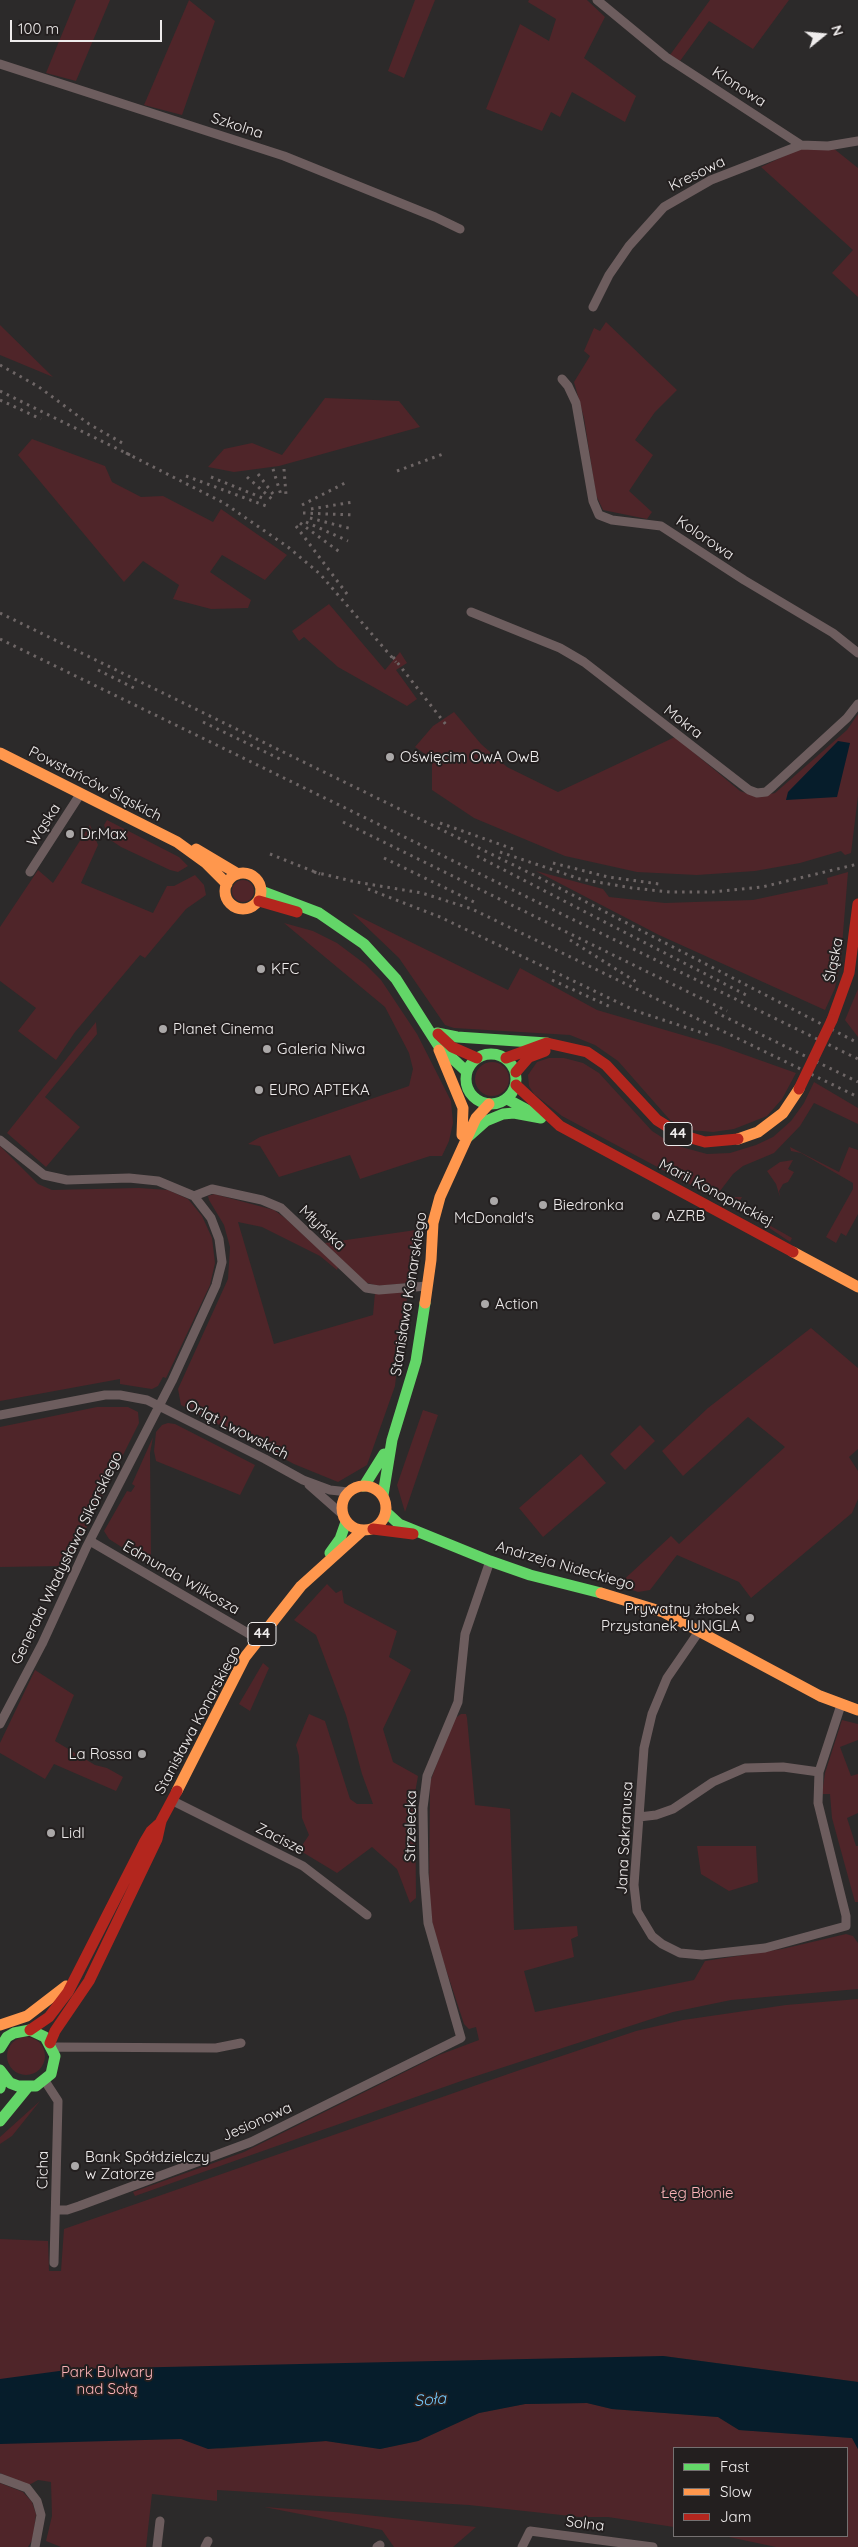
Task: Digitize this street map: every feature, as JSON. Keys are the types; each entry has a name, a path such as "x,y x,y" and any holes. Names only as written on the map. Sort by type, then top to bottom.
{"main road":[{"name":"Powstańców Śląskich","path":"0,753 177,842 204,852 238,874"},
{"name":"Powstańców Śląskich","path":"177,842 206,863 227,884"},
{"path":"246,873 255,878 260,896 250,908 238,908 227,899 227,884 238,874 246,873"},
{"path":"260,896 334,923 354,935 381,961 438,1045 463,1108 465,1136"},
{"name":"Śląska","path":"568,1046 587,1052 606,1065 645,1108 670,1130 706,1142 739,1139 758,1132 783,1113 799,1089 832,1020 849,973 858,904"},
{"path":"420,1016 452,1047 477,1058 467,1072 468,1089 473,1096 489,1104 507,1099 516,1085 516,1072 506,1058"},
{"path":"437,1033 457,1037 547,1043"},
{"name":"44","path":"477,1058 492,1054 506,1058 547,1043 568,1046"},
{"path":"438,1045 467,1072"},
{"path":"516,1072 529,1057 540,1052 568,1046"},
{"name":"Marii Konopnickiej","path":"516,1085 560,1126"},
{"name":"Stanisława Konarskiego","path":"321,1566 384,1519 386,1512 382,1495 392,1440 416,1361 427,1286 433,1223 443,1186 465,1136 473,1096"},
{"name":"Marii Konopnickiej","path":"507,1099 858,1287"},
{"name":"Stanisława Konarskiego","path":"465,1136 476,1118 489,1104"},
{"path":"465,1136 486,1121 503,1114 514,1113 541,1118"},
{"name":"Stanisława Konarskiego","path":"364,1486 392,1440"},
{"path":"348,1492 364,1486 371,1487 382,1495"},
{"name":"Stanisława Konarskiego","path":"30,2030 49,2017 76,1978 148,1836 161,1821 173,1801 234,1677 258,1639 288,1601 321,1566 340,1539 344,1518 342,1503 348,1492"},
{"name":"Andrzeja Nideckiego","path":"386,1512 400,1524 423,1536 490,1561 530,1575 646,1605 700,1630 820,1696 858,1710"},
{"path":"344,1518 357,1529 368,1530"},
{"name":"Andrzeja Nideckiego","path":"368,1530 423,1536"},
{"name":"Stanisława Konarskiego","path":"52,2046 55,2031 89,1981 157,1839 161,1821"},
{"path":"0,2025 27,2016 76,1978"},
{"name":"44","path":"0,2048 4,2038 22,2030 30,2030"},
{"path":"30,2030 38,2032 52,2046"},
{"name":"44","path":"45,2081 54,2065 52,2046"},
{"path":"1,2073 10,2083 27,2088"},
{"path":"0,2088 1,2073"},
{"path":"0,2122 27,2088 45,2081"}],"street":[{"name":"Klonowa","path":"597,0 666,57 801,145"},
{"name":"Szkolna","path":"0,64 284,156 435,216 460,229"},
{"path":"801,145 828,146 858,141"},
{"name":"Kresowa","path":"593,306 609,275 629,246 664,207 687,192 711,180 801,145"},
{"name":"Kolorowa","path":"562,379 568,386 576,403 593,501 599,515 612,520 661,526 744,580 833,633 858,653"},
{"name":"Mokra","path":"471,612 560,648 584,662 749,790 757,793 766,792 773,786 847,718 858,704"},
{"name":"Wąska","path":"30,872 81,793"},
{"path":"0,1140 44,1175 67,1180 129,1178 158,1181 194,1196 211,1218 219,1239 222,1262 216,1285 172,1381 158,1405"},
{"name":"Młyńska","path":"194,1196 212,1189 262,1200 281,1208 366,1288 379,1290 427,1286"},
{"name":"Orląt Lwowskich","path":"0,1414 105,1395 120,1395 158,1405 303,1480 330,1490 348,1492"},
{"name":"Generała Władysława Sikorskiego","path":"0,1724 42,1644 90,1541 158,1405"},
{"name":"Orląt Lwowskich","path":"303,1480 344,1518"},
{"name":"Edmunda Wilkosza","path":"90,1541 258,1639"},
{"name":"Strzelecka","path":"461,2038 428,1923 424,1873 423,1808 427,1776 458,1702 465,1634 490,1561"},
{"name":"Jana Sakranusa","path":"700,1630 667,1678 652,1714 644,1748 635,1902 641,1921 652,1936 671,1949 691,1955 765,1948 846,1926 818,1803 819,1772"},
{"path":"639,1817 656,1815 673,1809 707,1785 745,1768 783,1766 819,1772 841,1705"},
{"name":"Zacisze","path":"173,1801 304,1866 367,1915"},
{"name":"Jesionowa","path":"56,2210 67,2210 80,2206 251,2142 461,2038"},
{"path":"52,2046 216,2048 240,2043"},
{"name":"Cicha","path":"45,2081 58,2101 54,2263"},
{"path":"0,2478 27,2488 37,2501 41,2515 35,2547"},
{"path":"157,2547 160,2521"},
{"name":"Solna","path":"522,2547 530,2531 653,2547"}],"green space":[{"path":"76,0 110,0 76,81 46,73"},
{"path":"189,0 215,21 182,115 144,105"},
{"path":"415,0 435,0 404,78 388,71"},
{"path":"529,0 587,0 605,17 584,58 636,96 625,122 572,92 560,117 551,112 542,131 486,109 520,24 549,41 556,19 528,2"},
{"path":"710,0 789,0 753,49 709,21 680,61 670,55"},
{"path":"833,148 858,168 858,297 832,273 853,250 761,167 799,149"},
{"path":"606,322 677,390 655,412 635,440 653,455 629,491 652,512 647,519 603,510 596,495 584,418 574,382 590,356 584,351 594,328 600,331"},
{"path":"0,325 53,377 0,355"},
{"path":"325,398 399,401 420,427 279,466 234,472 208,467 224,449 252,443 282,455"},
{"path":"32,439 105,466 112,482 141,497 163,496 213,522 221,509 287,555 265,580 222,555 210,572 251,600 248,608 211,609 173,599 179,585 143,561 124,582 18,455"},
{"path":"329,604 385,670 400,652 407,663 396,670 417,699 407,706 338,667 304,637 299,641 292,631"},
{"path":"454,712 481,744 507,767 558,792 675,737 740,791 757,797 775,793 847,730 858,714 858,796 851,853 845,855 841,851 800,863 755,871 697,875 637,872 565,856 474,818 432,790 432,759 415,747 433,726"},
{"path":"107,820 179,857 188,866 178,872 170,870 121,847 109,839 104,825"},
{"path":"90,825 98,845 81,883 153,913 167,886 174,886 195,875 204,885 206,895 186,909 145,958 140,955 75,1032 56,1060 18,1031 36,1008 0,981 0,927 38,870 53,883"},
{"path":"536,871 603,889 609,897 665,903 753,900 828,884 827,878 848,872 841,958 835,988 825,1010 659,935"},
{"path":"243,880 251,883 254,891 251,899 243,902 235,899 232,891 235,883"},
{"path":"352,913 508,990 520,968 597,1010 720,1046 796,1073 782,1099 767,1116 734,1129 713,1132 691,1130 670,1120 618,1061 595,1045 570,1035 454,1028 445,1025 399,958"},
{"path":"284,923 313,931 337,943 365,964 381,980 417,1034 451,1101 453,1123 449,1141 442,1156 430,1156 360,1179 350,1155 279,1177 260,1146 248,1144 260,1137 409,1086 413,1069 409,1053 385,1007"},
{"path":"858,989 858,1037 845,1020"},
{"path":"96,1022 97,1034 45,1097 80,1127 46,1167 7,1133"},
{"path":"549,1058 564,1058 583,1063 599,1073 652,1131 674,1145 707,1154 730,1153 756,1145 773,1137 791,1121 804,1103 814,1082 858,1108 858,1124 814,1103 800,1126 774,1153 743,1166 733,1174 720,1191 706,1193 562,1116 534,1094 529,1086 528,1075 537,1062"},
{"path":"492,1062 499,1063 504,1067 508,1072 508,1086 504,1091 499,1095 492,1096 485,1095 480,1091 476,1086 475,1079 476,1072 480,1067 485,1063"},
{"path":"0,1146 38,1184 52,1190 139,1188 168,1190 188,1199 202,1216 212,1238 215,1263 210,1285 166,1378 163,1377 158,1386 152,1389 120,1384 120,1379 0,1401"},
{"path":"790,1147 839,1172 849,1147 858,1150 858,1214 846,1236 841,1233 836,1243 826,1237 853,1189 853,1183 801,1153 791,1151"},
{"path":"793,1160 788,1169 794,1172 779,1191 780,1197 776,1184 767,1171 780,1162"},
{"path":"214,1194 274,1210 338,1267 337,1270 320,1256 262,1227 238,1222 274,1344 373,1315 375,1293 409,1290 402,1322 395,1386 367,1465 338,1482 294,1464 181,1405 178,1389 228,1279 230,1247 224,1225 209,1200 208,1196"},
{"path":"735,1197 742,1197 738,1204 749,1213 754,1208 756,1209 753,1216 792,1238 790,1242 737,1206 734,1200"},
{"path":"416,1230 409,1283 378,1286 364,1282 325,1243"},
{"path":"811,1328 858,1368 858,1449 849,1457 858,1471 858,1499 852,1513 751,1598 739,1582 677,1555 650,1590 638,1592 618,1585 671,1536 679,1544 785,1447 748,1417 683,1476 662,1451 708,1408"},
{"path":"97,1407 128,1407 138,1412 139,1423 73,1555 64,1566 0,1567 0,1427"},
{"path":"423,1410 438,1415 405,1512 397,1485"},
{"path":"168,1423 175,1424 255,1465 240,1495 156,1461 154,1451 156,1432 162,1425"},
{"path":"640,1425 655,1441 625,1470 610,1454"},
{"path":"153,1437 150,1453 151,1555 145,1562 109,1539 104,1531 127,1491 131,1492 135,1486 132,1484"},
{"path":"581,1454 606,1483 543,1537 519,1508"},
{"path":"327,1584 336,1593 342,1590 344,1603 397,1631 389,1657 411,1670 383,1729 393,1762 418,1776 415,1793 416,1898 410,1903 397,1869 372,1847 337,1873 299,1850 309,1835 302,1818 299,1756 296,1745 309,1714 325,1721 350,1799 357,1804 373,1804 362,1774 346,1715 316,1635 294,1620"},
{"path":"263,1663 269,1668 250,1711 239,1704"},
{"path":"35,1670 74,1695 55,1741 95,1765 107,1768 123,1777 116,1791 54,1764 45,1779 0,1753 0,1743"},
{"path":"461,1714 466,1714 467,1718 475,1805 510,1809 514,1930 577,1926 578,1936 571,1939 574,1957 524,1971 535,2012 694,1980 705,1961 782,1949 846,1934 853,1936 858,1943 858,1989 731,2000 673,2012 464,2080 135,2196 133,2192 244,2152 439,2055 479,2040 476,2027 469,2029 464,2024 434,1933 429,1903 430,1782 454,1719"},
{"path":"842,1720 858,1724 858,1740 840,1747 851,1776 858,1774 858,1813 847,1818 856,1846 858,1846 858,1902 855,1902 832,1818 830,1794 822,1794 825,1773"},
{"path":"697,1846 756,1846 758,1882 729,1891 701,1874"},
{"name":"Łęg Błonie","path":"858,1999 858,2382 663,2356 217,2449 326,2441 380,2449 418,2441 479,2413 525,2404 587,2403 612,2409 718,2417 739,2430 852,2438 858,2449 858,2547 776,2547 729,2537 848,2537 848,2447 673,2447 673,2527 608,2517 580,2517 469,2505 217,2490 217,2501 152,2494 146,2547 61,2547 46,2541 52,2516 51,2482 38,2480 29,2485 0,2473 0,2239 48,2241 49,2271 61,2271 64,2229 636,2031 683,2020 786,2005"},
{"path":"26,2037 39,2043 45,2056 39,2069 26,2075 13,2069 7,2056 13,2043"},
{"path":"40,2101 12,2136 0,2144 0,2137"},
{"path":"0,2483 23,2492 32,2502 36,2514 33,2539 28,2547 0,2547"},
{"path":"264,2507 348,2513 476,2527 453,2547 394,2547 382,2530"}],"water":[{"path":"838,741 850,743 837,797 786,800 788,792"},
{"name":"Soła","path":"663,2356 858,2382 858,2449 852,2438 739,2430 718,2417 612,2409 587,2403 525,2404 479,2413 418,2441 380,2449 326,2441 208,2449 181,2439 0,2444 0,2379 74,2369"}],"railway":[{"path":"0,365 39,387 89,424 124,444"},
{"path":"0,391 130,455"},
{"path":"0,400 41,419"},
{"path":"126,453 224,503 288,547 320,574 396,662"},
{"path":"397,471 443,454"},
{"path":"273,469 281,495"},
{"path":"284,469 286,495"},
{"path":"258,474 273,494"},
{"path":"186,476 269,507"},
{"path":"211,477 265,499"},
{"path":"247,477 273,500"},
{"path":"302,505 347,482"},
{"path":"311,509 353,502"},
{"path":"303,513 354,515"},
{"path":"310,518 352,529"},
{"path":"306,522 348,541"},
{"path":"300,523 341,553"},
{"path":"296,526 347,594"},
{"path":"0,613 540,878 858,1043"},
{"path":"0,639 858,1059"},
{"path":"393,657 447,726"},
{"path":"98,670 136,689"},
{"path":"203,722 282,760"},
{"path":"343,822 727,1011"},
{"path":"440,823 516,850"},
{"path":"500,852 580,879 670,892 713,892 762,887 858,864"},
{"path":"270,854 320,874"},
{"path":"477,856 748,996"},
{"path":"384,858 478,904"},
{"path":"553,863 608,877 659,884"},
{"path":"314,872 356,882 422,893 472,909 858,1097"},
{"path":"368,889 440,917 636,1011 712,1036"},
{"path":"570,940 638,983"},
{"path":"552,980 613,1008"},
{"path":"715,1012 858,1082"}],"traffic: fast":[{"path":"261,891 319,913 364,944 396,979 438,1045 467,1072"},
{"path":"437,1033 457,1037 547,1043"},
{"path":"486,1054 496,1054 509,1061 516,1074 516,1079 516,1084 509,1097 496,1104 486,1104 477,1100 470,1093 466,1084 466,1074 470,1065 477,1058 486,1054"},
{"path":"507,1099 533,1113"},
{"path":"468,1137 486,1121 503,1114 514,1113 541,1118"},
{"path":"383,1495 392,1440 416,1361 425,1303"},
{"path":"364,1486 384,1454"},
{"path":"386,1512 399,1524 490,1561 530,1575 601,1593"},
{"path":"330,1553 340,1539 346,1522"},
{"path":"0,2048 7,2037 14,2033 30,2030 45,2037 55,2056 51,2074 36,2086 18,2086 10,2083 0,2070"},
{"path":"0,2088 3,2075"},
{"path":"0,2121 27,2088"}],"traffic: slow":[{"path":"0,753 177,842 206,863 227,884"},
{"path":"196,849 238,874"},
{"path":"243,873 250,874 256,878 260,884 261,891 260,898 256,904 250,908 243,909 236,908 230,904 226,898 225,891 226,884 230,878 236,874 243,873"},
{"path":"439,1050 463,1108 462,1135"},
{"path":"738,1139 758,1132 783,1113 799,1089"},
{"path":"425,1303 431,1260 433,1223 440,1197 476,1118 489,1104"},
{"path":"793,1252 858,1287"},
{"path":"368,1486 380,1492 385,1499 386,1508 385,1517 380,1524 373,1529 360,1530 352,1527 345,1520 342,1504 345,1496 352,1489 368,1486"},
{"path":"177,1791 245,1657 301,1586 363,1530"},
{"path":"601,1593 663,1612 820,1696 858,1710"},
{"path":"0,2025 27,2016 66,1986"}],"traffic: jam":[{"path":"259,901 297,912"},
{"path":"832,1020 849,973 858,904"},
{"path":"799,1089 832,1020"},
{"path":"438,1034 452,1047 477,1058"},
{"path":"506,1058 547,1043 587,1052 606,1065 657,1120 681,1135 705,1142 738,1139"},
{"path":"516,1072 529,1057 545,1051"},
{"path":"516,1085 560,1126 793,1252"},
{"path":"373,1529 413,1534"},
{"path":"50,2043 55,2031 89,1981 157,1839 161,1821 177,1791"},
{"path":"30,2030 49,2017 68,1992 145,1841 151,1831 161,1822"}],"place":[{"name":"Oświęcim OwA OwB","path":"390,757"},
{"name":"Dr.Max","path":"70,834"},
{"name":"KFC","path":"261,969"},
{"name":"Planet Cinema","path":"163,1029"},
{"name":"Galeria Niwa","path":"267,1049"},
{"name":"EURO APTEKA","path":"259,1090"},
{"name":"McDonald's","path":"494,1201"},
{"name":"Biedronka","path":"543,1205"},
{"name":"AZRB","path":"656,1216"},
{"name":"Action","path":"485,1304"},
{"name":"Prywatny żłobek Przystanek JUNGLA","path":"750,1618"},
{"name":"La Rossa","path":"142,1754"},
{"name":"Lidl","path":"51,1833"},
{"name":"Bank Spółdzielczy w Zatorze","path":"75,2166"}],"park label":[{"name":"Park Bulwary nad Sołą","path":"107,2380"}]}
